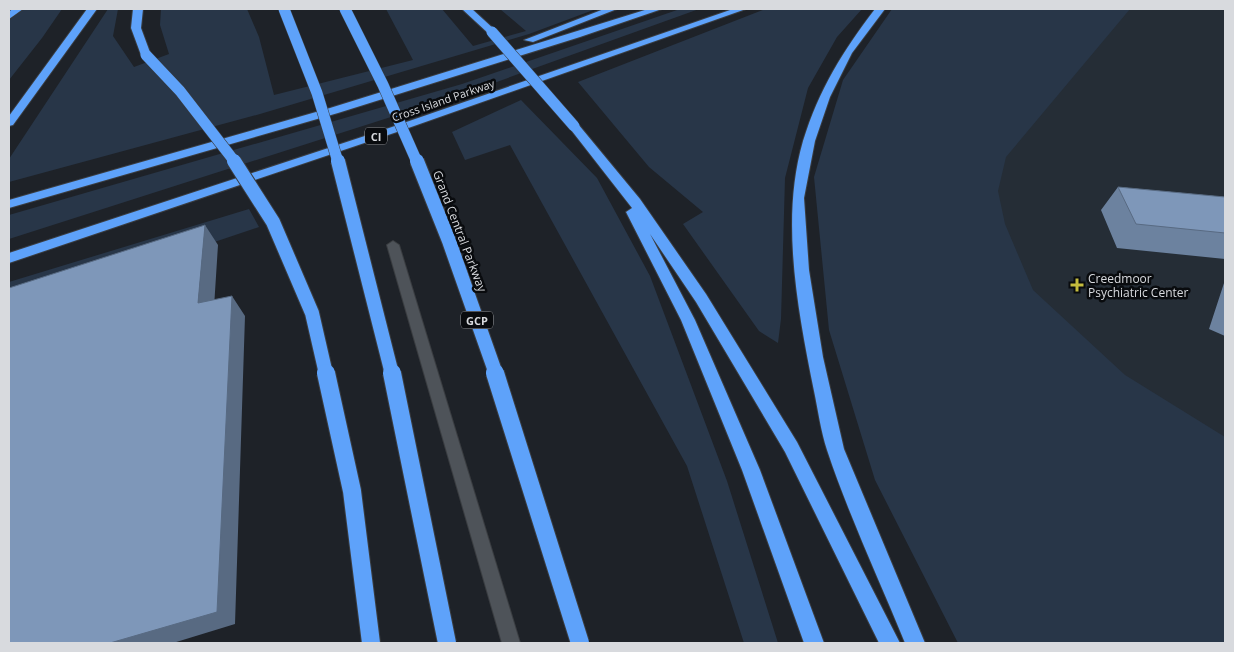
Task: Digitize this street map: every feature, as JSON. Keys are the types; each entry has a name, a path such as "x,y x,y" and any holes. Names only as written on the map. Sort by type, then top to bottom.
{"highway":[{"path":"9,16 18,9"},
{"path":"9,124 92,9"},
{"path":"138,9 136,28 146,55 180,91 226,148 273,222 312,313 352,491 372,643"},
{"path":"284,9 323,108 375,298 414,469 447,643"},
{"name":"Grand Central Parkway","path":"345,9 424,177 462,275 516,435 580,643"},
{"path":"467,9 492,32 574,126 635,202 701,298 790,447 890,643"},
{"path":"477,9 492,32"},
{"path":"384,96 612,9"},
{"name":"Cross Island Parkway","path":"9,204 188,155 384,96 657,9"},
{"name":"Cross Island Parkway","path":"9,258 402,127 741,9"},
{"path":"880,9 848,53 825,97 809,141 798,198 803,279 815,357 835,449 915,643"},
{"path":"574,126 634,216 679,302 751,470 814,643"}],"lane":[{"path":"393,245 510,643"}],"shaded area":[{"path":"24,9 62,9 9,80 9,20"},
{"path":"108,9 118,9 113,36 134,67 169,54 160,25 161,9 247,9 259,37 274,95 413,60 386,9 442,9 473,46 526,31 500,9 596,9 529,34 260,114 9,182 9,159"},
{"path":"680,9 699,9 466,93 9,239 9,215 462,84"},
{"path":"765,9 862,9 837,37 808,88 785,178 781,319 778,343 759,331 683,224 703,212 649,167 578,82"},
{"path":"892,9 1130,9 1006,157 998,191 1005,224 1033,290 1125,375 1225,437 1225,643 958,643 875,480 829,330 814,177 843,80"},
{"name":"Creedmoor Psychiatric Center","path":"999,9 1225,9 1225,589 990,485"},
{"path":"521,100 597,178 650,276 727,481 778,643 744,643 687,466 510,145 465,160 452,132"},
{"path":"249,209 259,227 9,311 9,282"}],"building":[{"path":"1118,187 1225,197 1225,233 1136,224"},
{"path":"205,225 198,303 232,296 217,612 110,643 9,643 9,288"}],"place":[{"name":"Creedmoor Psychiatric Center","path":"1077,285"}]}
